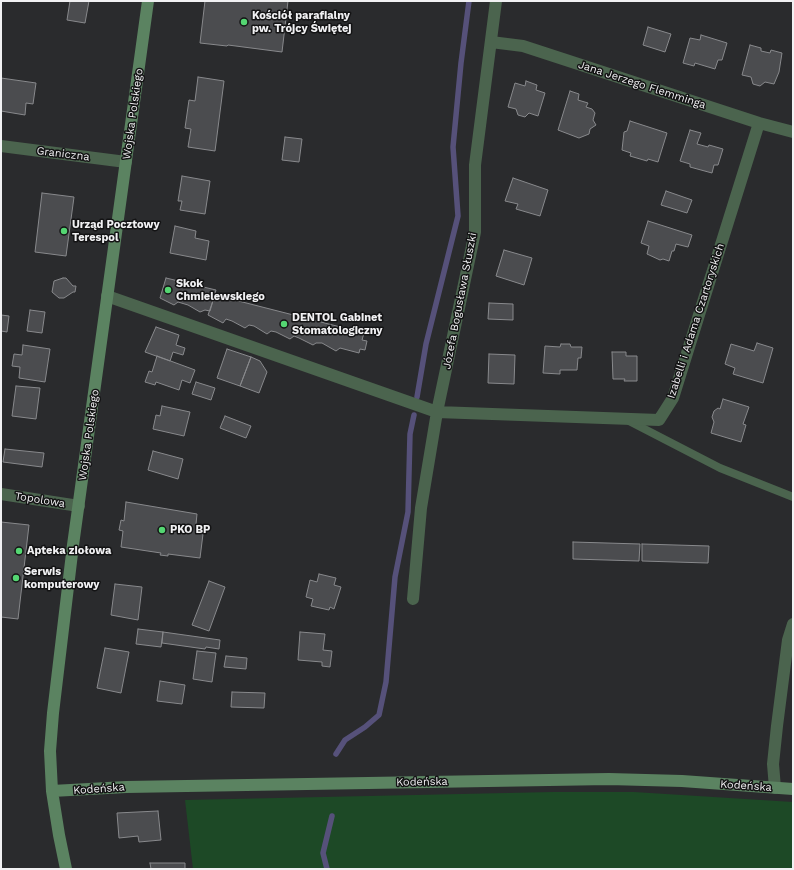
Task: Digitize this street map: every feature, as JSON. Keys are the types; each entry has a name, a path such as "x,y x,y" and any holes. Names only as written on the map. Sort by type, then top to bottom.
{"main road":[{"name":"Wojska Polskiego","path":"66,869 52,791 50,751 53,714 73,545 148,1"},
{"name":"Kodeńska","path":"52,791 126,787 609,779 682,781 793,789"}],"street":[{"name":"Józefa Bogusława Słuszki","path":"413,599 421,508 437,412 475,232 475,165 496,1"},
{"name":"Jana Jerzego Flemminga","path":"491,42 523,46 759,123 793,132"},
{"name":"Izabelli i Adama Czartoryskich","path":"107,296 437,412 659,420 673,398 759,123"},
{"name":"Graniczna","path":"1,146 126,162"},
{"name":"Topolowa","path":"1,494 79,506"},
{"path":"775,788 773,764 777,726 788,640 793,624"}],"lane":[{"path":"625,419 720,468 793,497"}],"green space":[{"path":"553,792 634,792 793,802 793,869 193,869 185,800"}],"building":[{"path":"70,1 89,1 85,23 67,20"},
{"name":"Kościół parafialny pw. Trójcy Świętej","path":"205,1 288,1 282,52 200,43"},
{"path":"648,27 671,34 665,52 643,45"},
{"path":"701,35 727,43 722,60 718,60 715,69 695,63 694,66 683,63 690,38 700,40"},
{"path":"750,45 761,48 761,51 770,53 771,50 782,53 779,72 774,84 765,82 760,86 753,84 751,77 742,75"},
{"path":"198,77 224,81 215,151 188,147 191,129 185,128 189,100 195,101"},
{"path":"1,78 36,83 33,104 26,103 25,115 1,111"},
{"path":"526,81 537,85 536,90 545,93 538,116 529,113 525,117 518,115 516,109 508,107 515,83 525,86"},
{"path":"570,91 579,94 578,100 588,103 586,107 592,109 595,113 593,120 596,125 590,129 589,134 579,138 558,130"},
{"path":"630,121 667,133 658,162 648,159 647,161 630,156 631,153 622,150 624,132 627,131"},
{"path":"690,130 701,133 697,144 708,147 709,145 723,149 718,165 714,165 712,173 690,167 690,164 680,161"},
{"path":"285,137 302,139 299,162 282,160"},
{"path":"182,176 210,181 205,214 180,210 182,201 178,201"},
{"path":"513,178 548,190 540,216 516,209 518,204 505,201"},
{"path":"666,191 692,200 687,213 661,205"},
{"path":"42,193 74,197 66,256 35,252"},
{"path":"648,221 692,235 688,247 676,244 669,261 663,259 660,260 647,254 649,246 641,243"},
{"path":"175,226 196,231 195,238 209,241 206,260 170,253"},
{"path":"504,250 532,258 524,285 496,276"},
{"path":"66,278 73,286 76,286 75,292 64,298 59,298 52,292 54,281"},
{"path":"166,278 216,290 210,311 205,310 200,312 188,305 178,302 174,305 160,298"},
{"name":"DENTOL Gabinet Stomatologiczny","path":"215,295 364,333 362,340 367,341 365,350 360,349 359,353 340,348 336,351 322,343 316,343 313,345 294,336 290,339 271,331 267,334 254,326 249,325 245,328 226,319 223,323 208,315"},
{"path":"489,303 513,304 513,320 488,319"},
{"path":"30,310 45,312 42,333 27,331"},
{"path":"1,315 9,316 7,332 1,331"},
{"path":"156,327 179,335 176,345 185,348 183,355 173,352 170,361 145,352"},
{"path":"757,343 773,348 763,383 733,374 735,368 725,364 731,344 754,351"},
{"path":"561,344 570,344 571,347 582,347 581,358 578,358 577,370 560,370 560,374 543,373 545,346 560,347"},
{"path":"23,345 50,349 45,382 19,378 20,367 12,366 14,354 22,355"},
{"path":"227,349 251,357 240,386 217,378"},
{"path":"612,352 626,352 626,356 637,356 637,381 613,379"},
{"path":"489,354 515,355 514,384 488,383"},
{"path":"157,356 195,370 190,383 182,380 179,390 156,382 155,385 145,382 149,371 152,372"},
{"path":"251,357 260,361 267,372 259,393 240,386"},
{"path":"196,382 215,388 211,400 192,394"},
{"path":"16,386 40,388 36,419 12,416"},
{"path":"723,399 749,407 743,424 746,425 741,442 711,433 714,422 712,417 714,411 718,408 720,409"},
{"path":"162,406 190,412 184,436 153,429 156,415 160,416"},
{"path":"225,416 251,426 246,438 220,428"},
{"path":"5,449 44,453 42,467 3,462"},
{"path":"153,451 183,459 178,479 148,470"},
{"name":"PKO BP","path":"126,502 197,514 196,524 204,526 200,558 168,554 168,556 160,555 161,553 121,547 123,531 119,530 121,520 124,521"},
{"path":"1,522 29,525 18,619 1,617"},
{"path":"573,542 640,544 639,561 573,559"},
{"path":"642,544 709,546 708,563 642,561"},
{"path":"319,574 336,578 334,585 341,587 334,609 330,607 329,610 311,606 313,599 306,597 310,580 317,582"},
{"path":"209,581 225,587 209,631 192,625"},
{"path":"115,584 142,587 138,620 111,615"},
{"path":"138,629 163,632 161,647 136,644"},
{"path":"163,632 220,640 219,649 206,647 205,649 162,643"},
{"path":"300,632 325,634 323,650 332,651 330,667 322,666 322,662 298,660"},
{"path":"105,648 129,652 121,693 97,688"},
{"path":"197,651 216,653 212,682 193,679"},
{"path":"226,656 247,658 246,669 224,667"},
{"path":"160,681 185,685 182,704 157,701"},
{"path":"232,692 265,693 264,708 231,707"},
{"path":"158,811 161,840 139,842 138,836 119,838 117,813"},
{"path":"150,863 185,863 185,869 151,869"}],"waterway":[{"path":"417,397 426,344 458,216 453,147 469,1"},
{"path":"336,754 345,740 365,727 379,715 386,682 395,577 408,512 410,434 414,415"},
{"path":"327,869 323,853 332,816"}],"place":[{"name":"Kościół parafialny pw. Trójcy Świętej","path":"244,22"},
{"name":"Urząd Pocztowy Terespol","path":"64,231"},
{"name":"Skok Chmielewskiego","path":"168,290"},
{"name":"DENTOL Gabinet Stomatologiczny","path":"284,324"},
{"name":"PKO BP","path":"162,530"},
{"name":"Apteka ziołowa","path":"19,551"},
{"name":"Serwis komputerowy","path":"16,578"}]}
